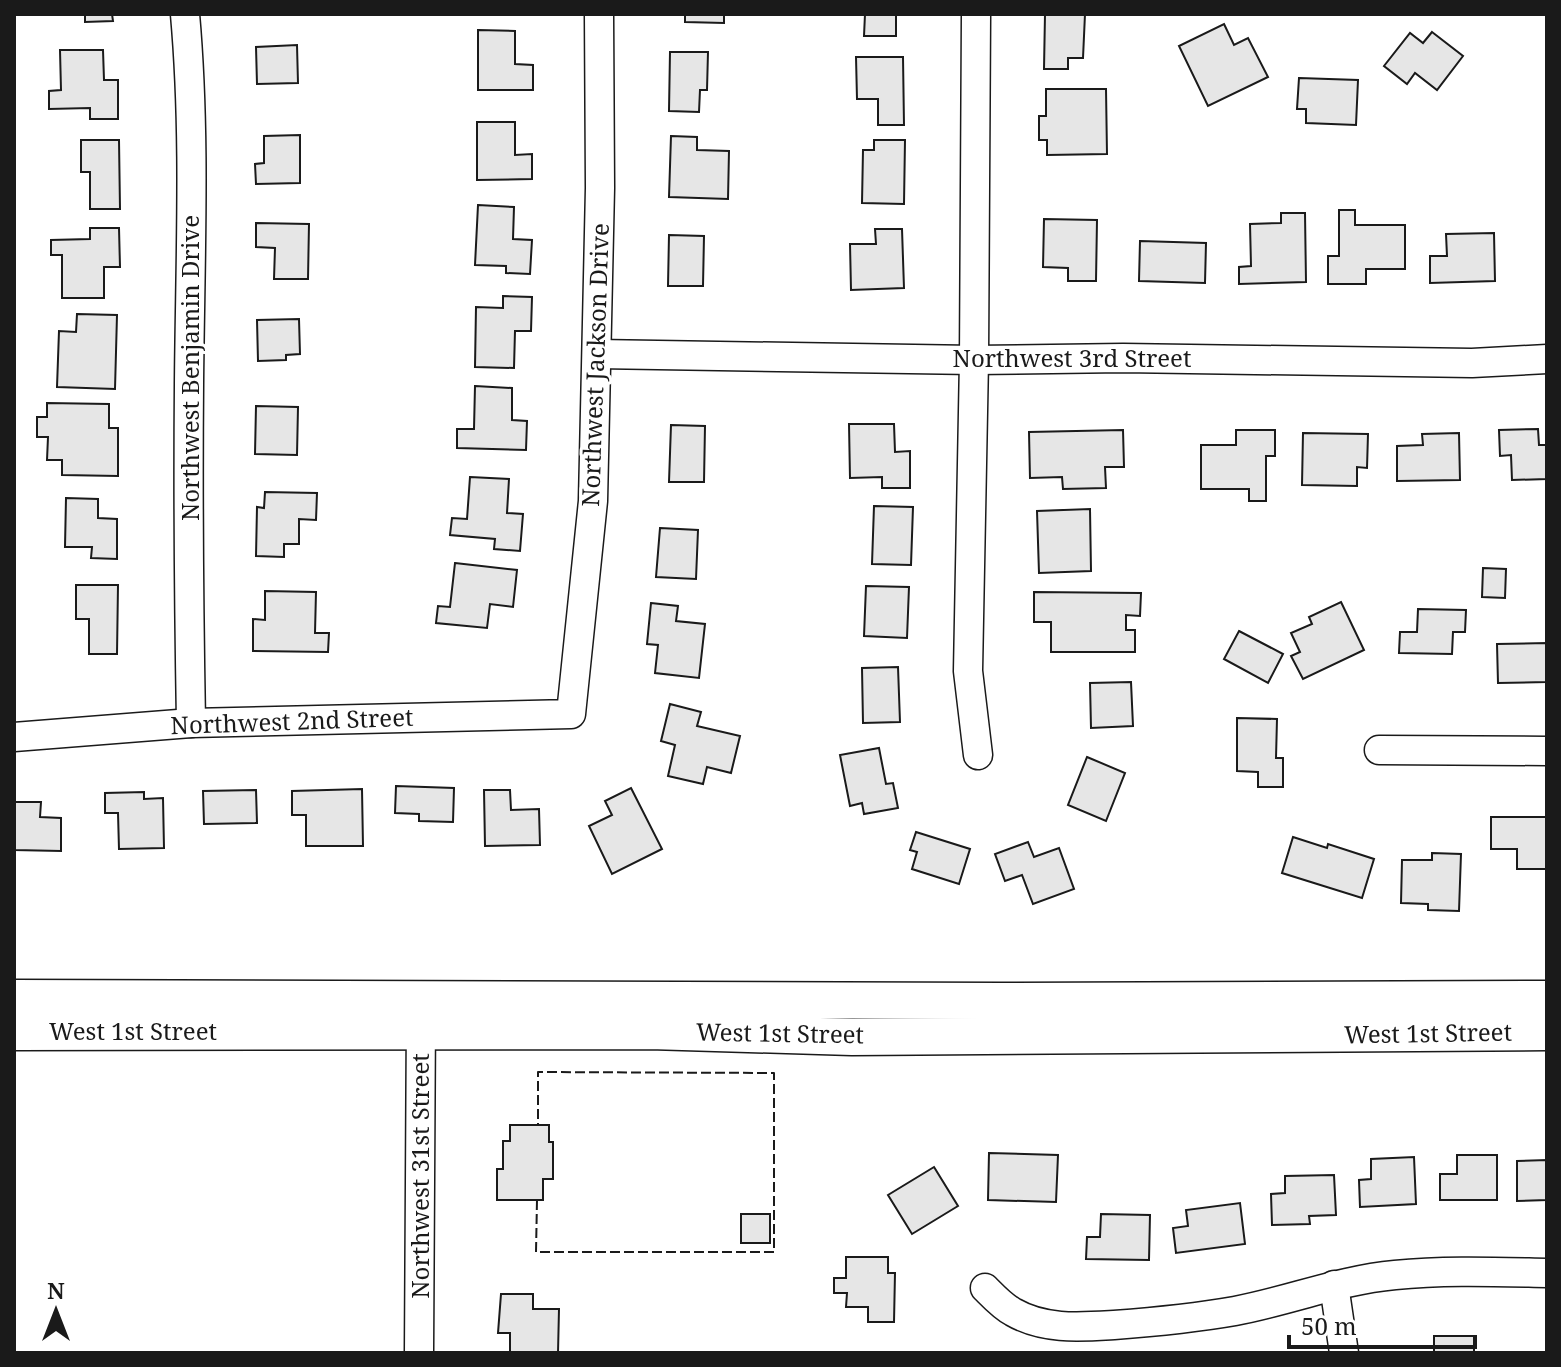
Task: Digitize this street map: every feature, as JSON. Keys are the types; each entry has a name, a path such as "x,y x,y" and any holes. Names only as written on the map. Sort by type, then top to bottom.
{"main road":[{"name":"West 1st Street","path":"14,998 422,1016 650,1031 852,1037 1547,1032"},
{"name":"West 1st Street","path":"14,1032 422,1016 1547,999"}],"street":[{"name":"Northwest Benjamin Drive","path":"185,14 192,225 189,384 191,723"},
{"name":"Northwest Jackson Drive","path":"571,714 593,501 600,188 599,14"},
{"path":"976,14 968,671 978,755"},
{"name":"Northwest 3rd Street","path":"597,354 1472,363 1547,359"},
{"name":"Northwest 2nd Street","path":"14,737 191,723 571,714"},
{"path":"1379,750 1547,751"},
{"name":"Northwest 31st Street","path":"419,1353 422,1016"},
{"path":"985,1288 998,1301 1023,1316 1055,1326 1081,1327 1236,1310 1334,1285 1395,1275 1547,1273"},
{"path":"1334,1285 1344,1353"}],"building":[{"path":"85,14 112,14 113,21 85,22"},
{"path":"685,14 724,14 724,23 685,22"},
{"path":"865,14 896,14 896,36 864,36"},
{"path":"1045,14 1085,14 1083,58 1068,58 1068,69 1044,69"},
{"path":"1224,24 1234,45 1248,38 1268,77 1208,106 1179,46"},
{"path":"478,30 515,31 515,64 533,65 533,90 478,90"},
{"path":"1432,32 1463,56 1437,90 1415,73 1407,84 1384,66 1410,33 1423,43"},
{"path":"297,45 298,83 257,84 256,47"},
{"path":"60,50 103,50 104,80 118,80 118,119 90,119 90,108 49,109 49,91 61,90"},
{"path":"670,52 708,52 707,90 700,90 699,112 669,111"},
{"path":"856,57 903,57 904,125 878,125 878,99 857,99"},
{"path":"1299,78 1358,80 1356,125 1306,123 1306,109 1297,109"},
{"path":"1046,89 1106,89 1107,154 1047,155 1047,140 1039,140 1039,116 1046,116"},
{"path":"477,122 515,122 515,155 532,154 532,179 477,180"},
{"path":"300,135 300,183 256,184 255,164 264,163 264,136"},
{"path":"671,136 697,137 697,150 729,151 728,199 669,197"},
{"path":"81,140 119,140 120,209 90,209 90,172 81,172"},
{"path":"874,140 905,140 904,204 862,203 863,150 874,150"},
{"path":"478,205 514,207 513,239 532,240 530,274 506,273 506,266 475,265"},
{"path":"1339,210 1355,210 1355,225 1405,225 1405,269 1366,269 1366,284 1328,284 1328,256 1339,256"},
{"path":"1281,213 1305,213 1306,282 1239,284 1239,267 1251,266 1250,224 1281,223"},
{"path":"1044,219 1097,220 1096,281 1068,281 1068,268 1043,267"},
{"path":"256,223 309,224 308,279 274,279 275,248 256,247"},
{"path":"90,228 119,228 120,267 104,267 104,298 62,298 62,255 51,255 51,240 90,239"},
{"path":"875,229 902,229 904,288 851,290 850,244 876,244"},
{"path":"1494,233 1495,281 1430,283 1430,256 1447,256 1446,234"},
{"path":"669,235 704,236 703,286 668,286"},
{"path":"1140,241 1206,243 1205,283 1139,281"},
{"path":"503,296 532,297 531,331 515,331 514,368 475,367 476,307 503,308"},
{"path":"77,314 117,315 115,389 57,387 59,331 76,332"},
{"path":"299,319 300,354 286,355 286,360 258,361 257,320"},
{"path":"475,386 512,388 512,420 527,421 526,450 457,448 457,429 474,429"},
{"path":"47,403 109,404 109,428 118,428 118,476 62,475 62,460 47,460 48,437 37,437 37,417 47,417"},
{"path":"256,406 298,407 297,455 255,454"},
{"path":"849,424 894,424 895,452 910,451 910,488 882,488 882,477 850,478"},
{"path":"671,425 705,426 704,482 669,482"},
{"path":"1538,429 1539,445 1547,445 1547,479 1512,480 1511,455 1500,456 1499,430"},
{"path":"1123,430 1124,467 1105,467 1106,488 1063,489 1062,477 1030,478 1029,432"},
{"path":"1236,430 1275,430 1275,456 1266,456 1266,501 1249,501 1249,489 1201,489 1201,445 1236,445"},
{"path":"1303,433 1368,434 1367,468 1357,467 1357,486 1302,485"},
{"path":"1459,433 1460,480 1397,481 1397,446 1423,445 1422,434"},
{"path":"470,477 509,479 507,513 523,514 520,551 494,549 495,539 450,535 452,518 467,519"},
{"path":"265,492 317,493 316,520 299,519 299,544 284,544 284,557 256,556 257,507 264,508"},
{"path":"66,498 98,499 98,518 117,519 117,559 91,558 92,547 65,547"},
{"path":"874,506 913,507 911,565 872,564"},
{"path":"1090,509 1091,571 1039,573 1037,511"},
{"path":"660,528 698,530 696,579 656,577"},
{"path":"455,563 517,570 513,607 490,604 487,628 436,623 438,606 450,607"},
{"path":"1483,568 1506,569 1505,598 1482,597"},
{"path":"76,585 118,585 117,654 89,654 89,619 76,619"},
{"path":"866,586 909,587 907,638 864,636"},
{"path":"265,591 316,592 315,633 329,633 328,652 253,651 253,619 265,620"},
{"path":"1034,592 1141,593 1140,616 1126,615 1126,630 1135,630 1135,652 1051,652 1051,622 1034,622"},
{"path":"1341,602 1364,650 1303,679 1291,656 1300,652 1291,633 1312,624 1309,617"},
{"path":"651,603 678,606 676,621 705,624 699,678 655,673 658,645 647,644"},
{"path":"1418,609 1466,610 1465,632 1453,632 1452,654 1399,653 1400,632 1417,632"},
{"path":"1239,631 1283,654 1268,683 1224,659"},
{"path":"1547,643 1547,682 1498,683 1497,644"},
{"path":"898,667 900,722 863,723 862,668"},
{"path":"1131,682 1133,726 1091,728 1090,683"},
{"path":"670,704 701,712 697,726 740,736 731,773 707,767 703,784 668,776 675,745 661,741"},
{"path":"1237,718 1277,719 1276,758 1283,758 1283,787 1258,787 1258,772 1237,771"},
{"path":"879,748 886,784 893,783 898,808 864,814 862,803 850,806 840,755"},
{"path":"1087,757 1125,773 1106,821 1068,805"},
{"path":"396,786 454,788 453,822 419,821 419,814 395,813"},
{"path":"631,788 662,849 612,874 589,826 612,815 605,801"},
{"path":"362,789 363,846 306,846 306,815 292,815 292,791"},
{"path":"256,790 257,823 204,824 203,791"},
{"path":"484,790 510,790 511,810 539,809 540,845 485,846"},
{"path":"144,792 144,799 163,798 164,848 119,849 118,813 105,813 105,793"},
{"path":"14,802 41,802 40,817 61,818 61,851 14,850"},
{"path":"1491,817 1547,817 1547,869 1517,869 1517,849 1491,849"},
{"path":"916,832 970,849 959,884 912,869 917,852 910,850"},
{"path":"1293,837 1327,848 1328,844 1374,859 1362,898 1282,873"},
{"path":"1028,842 1034,857 1059,848 1074,889 1033,904 1022,875 1005,881 995,854"},
{"path":"1432,853 1461,854 1459,911 1428,910 1428,904 1401,903 1402,860 1432,860"},
{"path":"510,1125 549,1125 549,1142 553,1142 553,1179 543,1179 543,1200 497,1200 497,1169 503,1169 503,1141 510,1141"},
{"path":"989,1153 1058,1155 1056,1202 988,1200"},
{"path":"1457,1155 1497,1155 1497,1200 1440,1200 1440,1174 1457,1174"},
{"path":"1414,1157 1416,1204 1360,1207 1359,1180 1371,1179 1371,1159"},
{"path":"1547,1160 1547,1200 1517,1201 1517,1161"},
{"path":"934,1167 958,1206 912,1234 888,1195"},
{"path":"1334,1175 1336,1215 1309,1216 1310,1224 1272,1225 1271,1194 1285,1193 1285,1176"},
{"path":"1240,1203 1245,1244 1176,1253 1173,1228 1188,1226 1186,1210"},
{"path":"741,1214 770,1214 770,1243 741,1243"},
{"path":"1101,1214 1150,1215 1149,1260 1086,1259 1087,1237 1100,1237"},
{"path":"846,1257 888,1257 888,1273 895,1273 894,1322 868,1322 868,1307 846,1307 847,1293 834,1293 834,1278 846,1278"},
{"path":"501,1294 533,1294 533,1309 559,1309 558,1353 510,1353 510,1333 498,1333"},
{"path":"1434,1336 1474,1336 1474,1353 1434,1353"}],"fence":[{"path":"537,1200 536,1252 774,1252 774,1073 538,1072 538,1125"}]}
